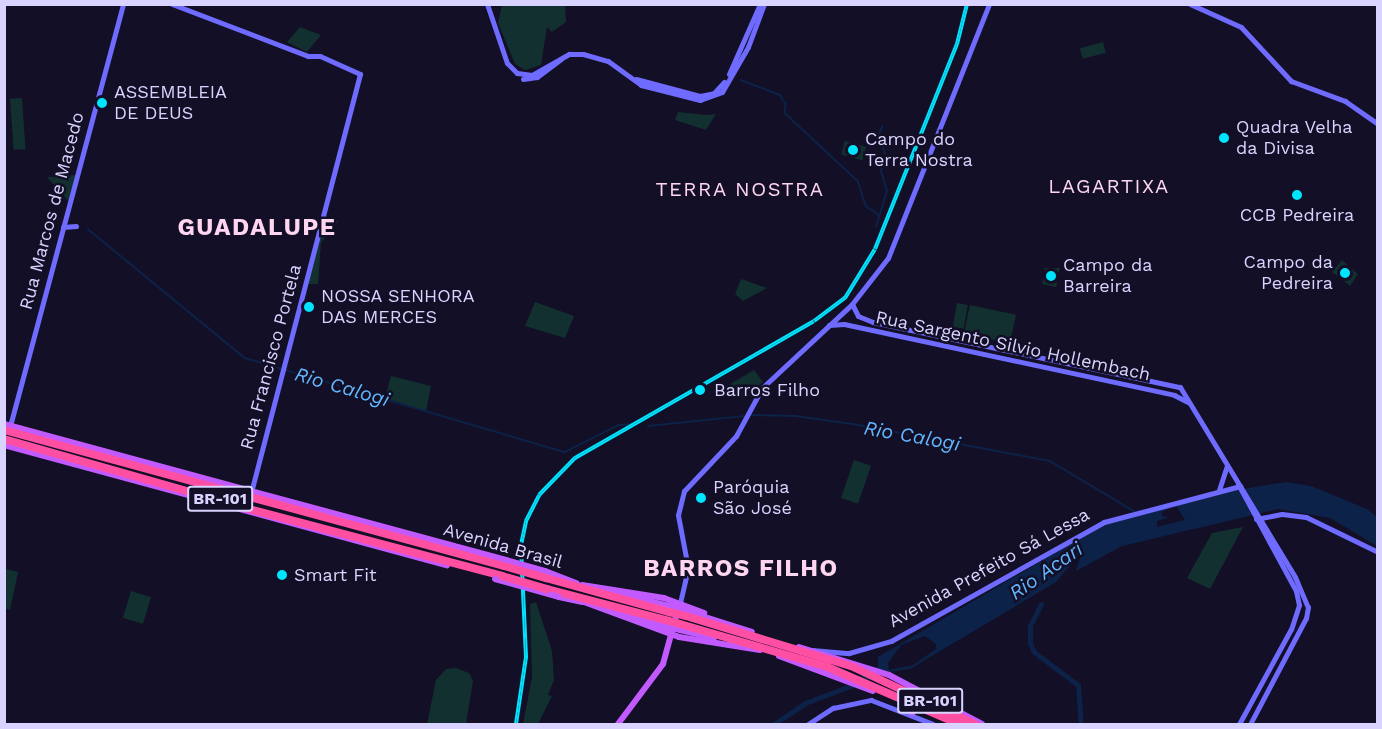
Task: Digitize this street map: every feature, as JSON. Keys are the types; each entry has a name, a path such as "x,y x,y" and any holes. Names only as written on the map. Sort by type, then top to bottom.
{"highway":[{"name":"Avenida Brasil","path":"6,427 429,546 546,574 862,666 975,724"},
{"name":"Avenida Brasil","path":"4,439 680,627 848,678 958,724"}],"main road":[{"name":"Rua Marcos de Macedo","path":"6,427 123,4"},
{"name":"Rua Francisco Portela","path":"172,4 357,71 360,77 358,93 252,489"},
{"path":"486,4 507,63 520,75 532,75 562,58 575,54 602,58 630,78 680,94 700,96 718,90 739,56 762,4"},
{"path":"618,724 660,669 672,635 688,560 678,514 681,497 690,481 731,441 767,382 852,304 888,258 989,4"},
{"path":"1190,4 1240,27 1291,81 1345,100 1377,124"},
{"path":"63,227 76,226"},
{"name":"Rua Sargento Silvio Hollembach","path":"852,304 855,313 873,322 1176,386 1190,403 1256,517"},
{"path":"843,312 844,324"},
{"path":"844,324 855,313"},
{"name":"Rua Sargento Silvio Hollembach","path":"829,325 844,324 956,350 1174,395 1190,403"},
{"path":"956,350 958,340"},
{"path":"1062,372 1065,361"},
{"name":"Avenida Brasil","path":"6,427 252,489 505,563"},
{"name":"Avenida Brasil","path":"5,446 402,554 499,578 559,597 668,624"},
{"path":"1219,490 1227,466"},
{"name":"Avenida Prefeito Sá Lessa","path":"811,650 842,654 858,651 920,628 1065,542 1129,512 1239,486"},
{"path":"1256,517 1288,514 1306,517 1377,552"},
{"path":"1264,526 1269,516"},
{"path":"1250,724 1308,612 1298,583 1264,526 1256,517"},
{"path":"1239,724 1292,629 1299,601 1256,517"},
{"path":"392,530 429,546"},
{"path":"402,554 436,558"},
{"name":"Avenida Brasil","path":"546,574 670,609"},
{"path":"582,585 680,603 749,631"},
{"path":"584,602 672,635 760,650"},
{"name":"Avenida Brasil","path":"686,614 862,666"},
{"name":"Avenida Brasil","path":"680,627 848,678"},
{"path":"1292,629 1299,632"},
{"path":"858,651 862,666"},
{"name":"Avenida Brasil","path":"887,677 982,724"},
{"name":"Avenida Brasil","path":"874,688 904,706 951,724"},
{"path":"808,723 833,708 860,701 878,701 904,706 933,724"}],"green space":[{"path":"502,5 565,5 566,22 552,32 547,27 541,65 525,70 515,64 498,23"},
{"path":"300,27 321,35 307,52 287,42"},
{"path":"1103,42 1106,53 1083,59 1080,48"},
{"path":"22,98 26,149 14,150 10,99"},
{"path":"678,112 716,114 706,130 675,120"},
{"name":"Campo do Terra Nostra","path":"845,141 866,147 862,161 841,154"},
{"path":"78,175 70,203 47,177"},
{"path":"325,216 338,221 321,243 318,284 308,284"},
{"name":"Campo da Pedreira","path":"1342,260 1358,274 1350,286 1332,272"},
{"name":"Campo da Barreira","path":"1045,268 1060,268 1056,287 1042,284"},
{"path":"741,279 767,288 743,301 735,294"},
{"path":"535,302 574,316 565,338 525,326"},
{"path":"957,303 968,305 964,329 953,327"},
{"path":"970,305 1016,315 1010,343 964,333"},
{"path":"754,370 763,382 743,399 727,386"},
{"path":"391,376 431,386 426,411 385,398"},
{"path":"854,460 871,466 858,504 841,498"},
{"path":"1243,527 1210,589 1187,578 1212,533"},
{"path":"6,569 18,572 10,610 5,608"},
{"path":"131,591 151,597 143,624 123,618"},
{"path":"536,602 552,651 554,680 548,695 552,696 538,724 523,724 532,677 530,604"},
{"path":"456,668 469,673 473,681 466,724 427,724 436,680 446,669"}],"water":[{"path":"1286,482 1311,486 1367,509 1377,517 1377,546 1330,518 1278,509 1122,546 1076,571 1082,552 1056,582 910,669 881,673 861,685 847,683 878,667 878,657 1106,523 1231,491","holes":["1176,506 1185,520 1157,527 1157,521 1169,517 1162,516 1162,512","925,636 936,644 936,649 913,665 889,670 888,663 901,645"]}],"waterway":[{"path":"741,80 780,95 786,104 785,113 858,181 866,206 879,215"},
{"path":"876,227 887,191 881,171 885,154 879,135 882,127"},
{"name":"Rio Calogi","path":"88,229 245,358 565,452 619,425 631,424"},
{"name":"Rio Calogi","path":"750,415 796,416 853,424 1050,461 1134,511"},
{"name":"Rio Calogi","path":"648,426 745,416"},
{"path":"1041,604 1030,626 1030,643 1034,652 1078,685 1081,724"},
{"name":"Rio Acari","path":"774,724 805,703 858,683"}],"railway":[{"path":"516,724 526,657 521,545 526,521 539,495 575,458 814,321 845,298 875,249 957,44 967,4"}],"place":[{"name":"ASSEMBLEIA DE DEUS","path":"102,103"},
{"name":"Quadra Velha da Divisa","path":"1224,138"},
{"name":"Campo do Terra Nostra","path":"853,150"},
{"name":"CCB Pedreira","path":"1297,195"},
{"name":"Campo da Pedreira","path":"1345,273"},
{"name":"Campo da Barreira","path":"1051,276"},
{"name":"NOSSA SENHORA DAS MERCES","path":"309,307"},
{"name":"Barros Filho","path":"700,390"},
{"name":"Paróquia São José","path":"701,498"},
{"name":"Smart Fit","path":"282,575"}],"district":[{"name":"LAGARTIXA","path":"1109,186"},
{"name":"TERRA NOSTRA","path":"740,189"},
{"name":"GUADALUPE","path":"257,228"},
{"name":"BARROS FILHO","path":"741,569"}]}
